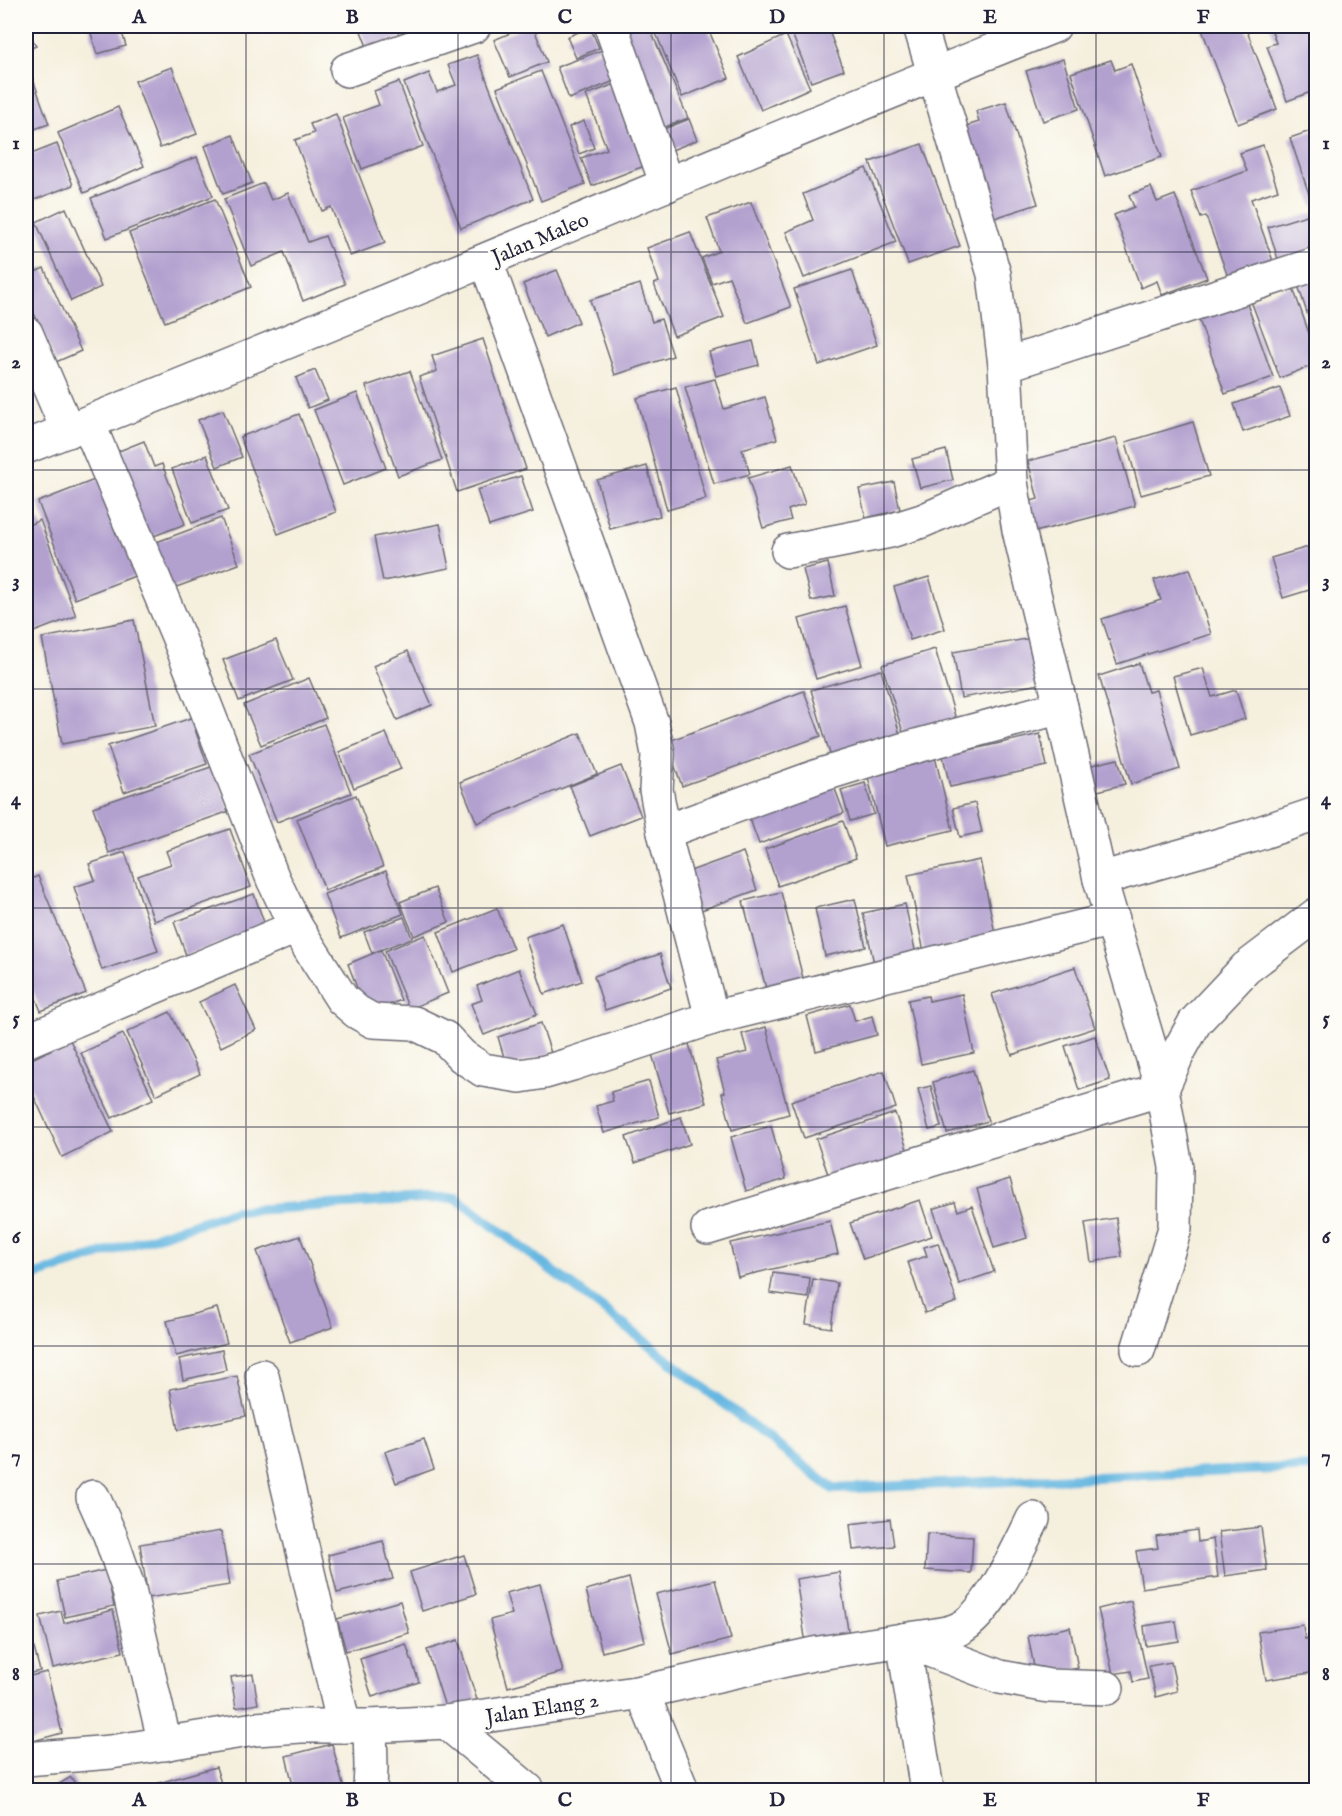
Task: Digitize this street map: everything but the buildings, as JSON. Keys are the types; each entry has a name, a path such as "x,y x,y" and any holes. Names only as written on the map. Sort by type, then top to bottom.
{"street":[{"path":"347,70 474,26"},
{"path":"611,26 667,185"},
{"path":"920,26 994,274 1005,365 1011,482 1019,530 1100,879 1162,1089 1176,1167 1175,1228 1138,1350"},
{"name":"Jalan Maleo","path":"26,447 486,261 1054,26"},
{"path":"486,261 652,723 658,754 656,790 664,832 712,1018"},
{"path":"1005,365 1317,264"},
{"path":"26,333 78,427 178,636 273,879 296,927 342,999 357,1012 373,1021 414,1023 445,1038 462,1056 483,1070 520,1076 544,1072 712,1018 1113,920"},
{"path":"788,551 890,531 922,521 1011,482"},
{"path":"664,832 821,775 902,750 1061,707"},
{"path":"1100,879 1251,836 1317,814"},
{"path":"708,1228 1162,1089 1195,1022 1246,968 1317,915"},
{"path":"26,1041 296,927"},
{"path":"262,1376 357,1726 377,1783"},
{"path":"93,1497 129,1590 165,1744"},
{"name":"Jalan Elang 2","path":"26,1759 111,1752 255,1729 446,1722 642,1692 813,1654 955,1631 974,1617 999,1584 1033,1519"},
{"path":"927,1791 903,1640 1000,1677 1049,1686 1107,1688"},
{"path":"642,1692 682,1791"},
{"path":"446,1722 528,1791"}],"waterway":[{"path":"26,1278 235,1211 455,1197 611,1315 833,1489 1316,1467"}]}
